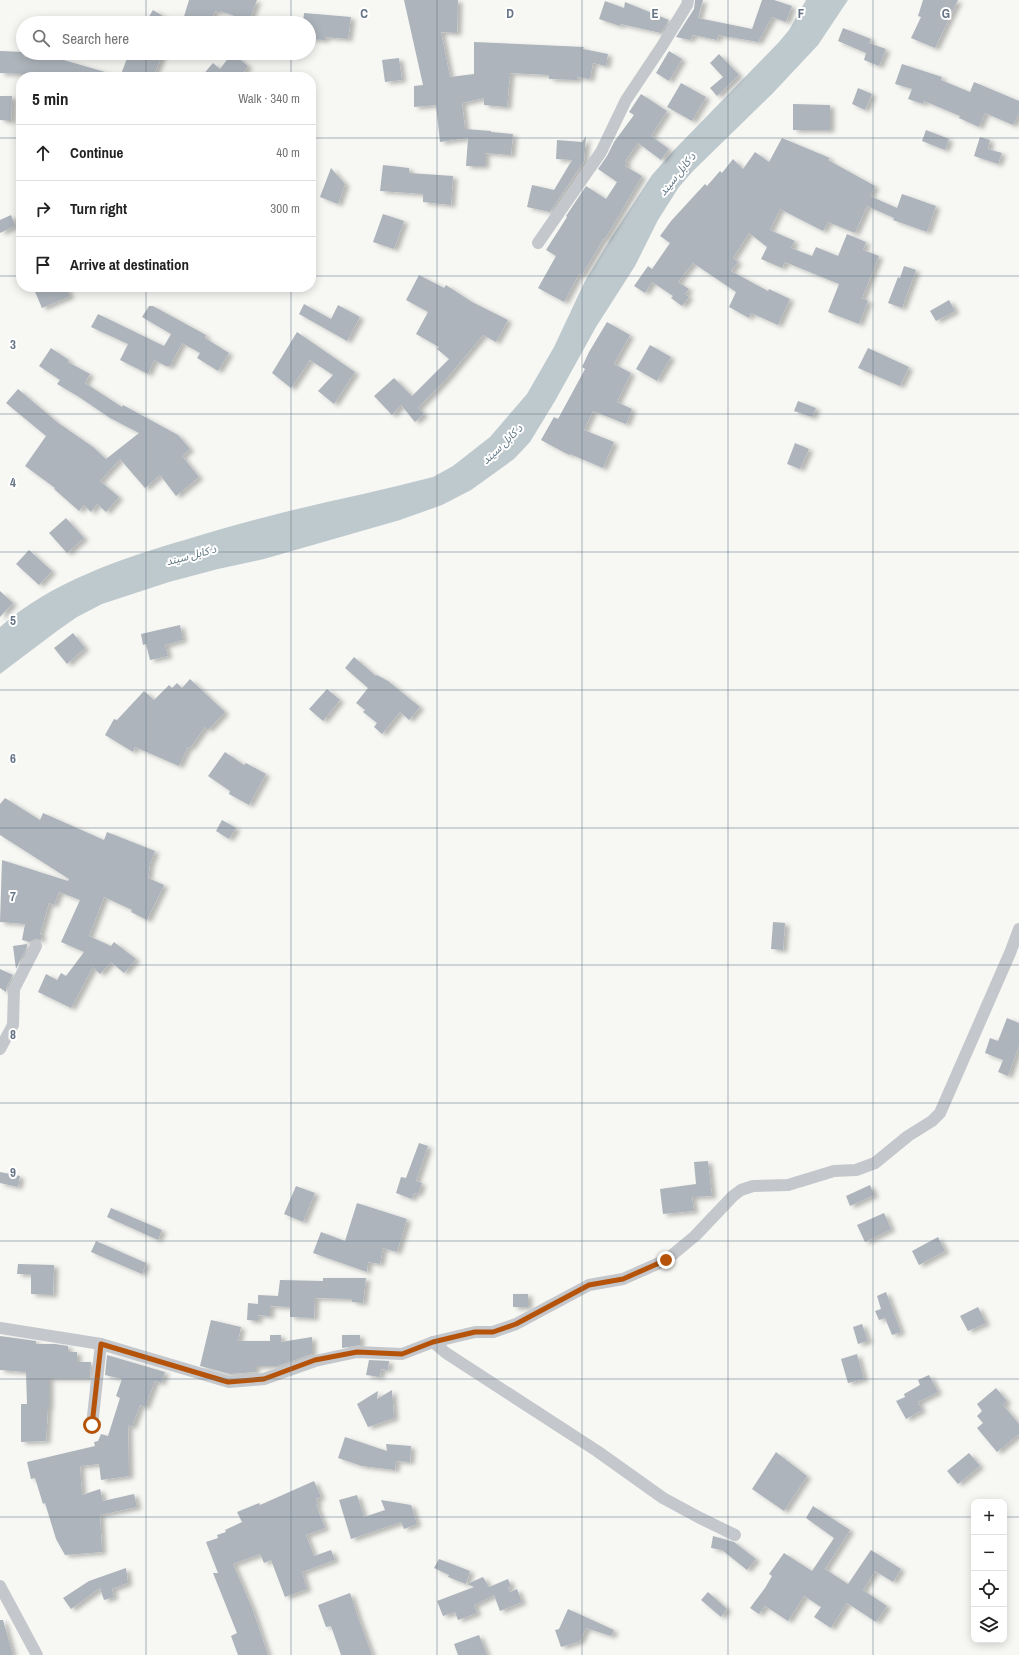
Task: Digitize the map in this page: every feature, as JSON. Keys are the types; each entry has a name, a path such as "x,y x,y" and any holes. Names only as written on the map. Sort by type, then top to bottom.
{"street":[{"path":"538,243 601,152 626,100 662,46 687,5 688,0"},
{"path":"0,1328 101,1344 228,1382 264,1379 315,1360 357,1352 402,1354 433,1342 475,1332 493,1332 516,1324 589,1285 623,1279 666,1260 695,1236 733,1196 741,1190 753,1186 788,1184 834,1171 856,1170 875,1163 908,1136 932,1121 940,1113 1019,929"},
{"path":"0,1049 13,1025 14,988 36,946"},
{"path":"433,1342 446,1353 597,1451 663,1498 736,1535"},
{"path":"92,1425 101,1344"},
{"path":"0,1586 37,1655"}],"water":[{"name":"د کابل سيند","path":"806,0 848,0 818,45 772,94 693,171 679,187 658,220 635,266 596,327 555,401 530,442 514,459 471,490 442,505 400,520 264,559 169,582 102,604 77,617 0,674 0,627 20,611 65,584 114,563 163,546 249,521 433,477 453,466 490,437 527,394 554,347 585,281 652,175 674,150 779,42 789,30"}],"building":[{"path":"189,0 257,0 251,16 234,16 220,11 220,13 215,11 213,16 184,16"},
{"path":"404,0 458,0 457,33 441,32 450,77 474,74 474,42 584,47 583,49 608,54 606,66 593,63 590,79 577,77 577,80 549,79 549,75 510,73 507,107 484,105 484,98 462,103 465,129 513,134 511,155 485,153 485,166 466,166 468,138 440,142 436,105 414,107 414,86 423,85"},
{"path":"695,0 703,0 698,18 752,29 762,0 774,0 792,6 786,22 772,17 758,42 718,35 717,40 693,35 690,40 676,37 694,9"},
{"path":"923,0 958,0 935,48 911,38 921,17 918,16"},
{"path":"605,1 624,8 625,2 669,20 661,33 621,24 620,26 599,19"},
{"path":"153,10 163,16 149,16"},
{"path":"304,13 351,17 348,39 325,37 325,40 316,39 316,16 304,16"},
{"path":"843,28 871,39 869,43 886,49 879,66 864,60 866,53 838,41"},
{"path":"0,51 16,52 16,60 63,60 105,72 16,72 16,74 0,73"},
{"path":"669,51 682,59 669,81 656,73"},
{"path":"719,54 739,75 717,96 710,88 723,77 710,63"},
{"path":"399,58 402,80 385,82 382,60"},
{"path":"126,60 160,60 155,72 122,72"},
{"path":"227,60 241,60 248,66 244,72 205,72 213,63 220,69"},
{"path":"902,64 942,77 941,80 970,92 974,82 1019,101 1019,113 1013,125 985,113 979,127 959,118 960,116 924,101 923,104 908,99 912,89 895,84"},
{"path":"681,83 706,97 692,121 667,107"},
{"path":"858,88 872,94 865,110 852,104"},
{"path":"641,94 667,111 651,136 669,149 661,160 638,143 625,161 627,162 625,166 642,176 582,275 579,274 564,302 538,288 556,256 546,250 586,186 606,199 617,182 598,169 614,142 634,115 629,112"},
{"path":"0,96 12,96 11,121 0,120"},
{"path":"793,104 830,105 830,130 793,130"},
{"path":"926,130 949,139 945,150 922,141"},
{"path":"586,136 584,161 550,212 527,207 532,185 554,190 572,160 556,159 557,140 582,142"},
{"path":"980,137 990,140 988,149 1002,153 998,164 974,156"},
{"path":"782,138 830,158 828,160 875,186 870,196 897,208 902,194 936,206 927,232 893,220 894,218 867,206 855,233 828,222 823,231 780,209 770,230 795,241 791,248 812,256 816,247 838,256 847,234 866,242 863,250 879,256 862,298 868,301 859,324 828,312 839,284 785,262 782,268 761,259 767,247 749,233 733,258 738,262 731,271 768,291 769,289 790,299 778,325 751,313 749,318 729,307 736,292 693,263 678,282 689,289 685,294 689,297 682,306 671,298 673,296 652,282 645,293 634,286 648,266 652,269 670,243 660,236 671,221 705,184 707,186 720,171 722,173 733,159 743,169 755,152 769,162"},
{"path":"383,165 409,168 409,173 453,176 451,205 423,202 423,194 380,191"},
{"path":"331,168 345,184 338,204 320,197"},
{"path":"383,214 404,221 394,249 373,242"},
{"path":"11,215 15,226 0,233 0,220"},
{"path":"904,266 916,270 902,308 888,303"},
{"path":"419,275 444,288 446,285 472,302 508,320 496,342 483,335 447,378 418,408 424,414 415,422 401,405 392,415 374,396 394,378 412,396 449,359 437,349 439,347 416,334 428,312 406,300"},
{"path":"35,292 68,292 70,296 42,308"},
{"path":"949,300 955,311 936,321 930,311"},
{"path":"304,304 331,319 338,305 360,317 347,341 299,314"},
{"path":"149,306 153,306 206,335 205,338 229,353 218,371 197,358 200,353 182,343 170,366 166,366 154,360 148,374 120,360 128,344 91,327 98,314 164,346 171,334 142,317"},
{"path":"607,322 630,335 614,364 631,373 617,402 632,409 626,424 593,411 584,430 614,442 603,468 570,454 569,455 541,440 554,417 558,419 585,369 582,367 589,352"},
{"path":"297,332 355,372 334,404 318,391 333,375 310,360 291,388 272,373"},
{"path":"650,345 671,357 657,381 636,369"},
{"path":"51,348 69,360 68,362 90,374 85,383 122,407 123,405 178,435 190,449 182,456 199,477 176,496 160,475 145,488 120,459 100,481 119,497 106,512 97,504 91,512 84,505 79,511 54,489 55,488 25,466 46,436 6,403 18,389 57,422 93,447 106,459 139,433 110,418 57,384 60,380 39,366"},
{"path":"868,348 909,367 900,386 858,368"},
{"path":"798,401 816,408 812,417 794,411"},
{"path":"795,443 809,449 800,469 787,464"},
{"path":"66,518 84,538 67,553 49,533"},
{"path":"29,550 52,571 39,585 16,564"},
{"path":"0,591 13,603 0,617"},
{"path":"180,625 183,640 165,645 168,656 150,660 146,644 143,645 141,634"},
{"path":"73,633 85,648 67,664 54,648"},
{"path":"354,657 376,676 377,675 388,681 420,707 409,720 400,712 382,734 374,727 377,723 363,712 365,710 356,703 368,688 345,668"},
{"path":"190,679 225,712 208,730 205,727 190,748 188,747 179,766 135,747 133,752 105,735 114,719 117,720 144,691 154,700 169,685 172,688 177,683 182,688"},
{"path":"327,689 340,700 323,721 309,709"},
{"path":"225,752 244,765 246,763 266,774 249,805 229,794 230,791 208,776"},
{"path":"5,798 40,820 43,813 104,840 107,832 155,851 150,864 148,878 164,885 147,920 131,912 132,910 104,897 89,936 111,946 114,942 136,959 124,973 111,962 100,974 93,967 71,1008 38,992 46,974 57,980 61,973 66,976 84,952 61,942 80,900 59,892 54,905 49,903 40,934 42,935 41,940 35,939 30,942 22,940 25,924 0,922 2,860 68,881 69,879 0,835 0,804"},
{"path":"222,820 236,828 229,839 216,831"},
{"path":"773,922 785,923 783,950 771,949"},
{"path":"27,944 27,947 16,969 13,946"},
{"path":"0,969 13,975 7,986 6,992 0,988"},
{"path":"1007,1018 1019,1023 1019,1046 1008,1076 998,1072 1003,1060 985,1053 990,1038 998,1041"},
{"path":"419,1143 428,1146 416,1181 422,1183 418,1194 414,1193 412,1199 396,1193 401,1177 406,1178"},
{"path":"708,1161 712,1196 692,1197 694,1211 663,1214 660,1189 696,1184 694,1162"},
{"path":"0,1172 20,1176 18,1187 0,1183"},
{"path":"870,1185 874,1195 850,1206 846,1196"},
{"path":"296,1186 315,1193 303,1222 284,1214"},
{"path":"357,1203 407,1219 397,1252 383,1248 380,1264 368,1262 367,1272 313,1253 321,1232 345,1241"},
{"path":"111,1208 162,1230 158,1240 107,1217"},
{"path":"884,1213 891,1229 865,1242 857,1225"},
{"path":"938,1237 945,1251 919,1265 912,1251"},
{"path":"96,1241 146,1263 142,1274 91,1252"},
{"path":"18,1264 54,1265 53,1295 31,1294 31,1274 17,1274"},
{"path":"323,1278 366,1278 363,1303 352,1302 352,1299 315,1298 314,1318 290,1317 290,1307 270,1306 270,1316 258,1315 258,1321 247,1320 248,1303 258,1304 258,1295 278,1296 280,1280 323,1281"},
{"path":"886,1292 901,1332 892,1335 885,1318 879,1320 875,1311 881,1309 877,1296"},
{"path":"513,1294 528,1294 528,1307 513,1307"},
{"path":"978,1307 986,1323 968,1331 960,1316"},
{"path":"211,1320 241,1327 238,1341 270,1341 270,1335 281,1335 281,1342 312,1337 312,1354 278,1366 255,1366 255,1372 230,1374 200,1366"},
{"path":"862,1324 868,1341 858,1344 853,1327"},
{"path":"342,1335 360,1335 360,1345 342,1348"},
{"path":"0,1336 36,1341 36,1344 68,1346 68,1352 77,1352 77,1362 91,1362 90,1378 49,1378 49,1407 46,1441 21,1442 21,1404 27,1404 26,1372 0,1370"},
{"path":"857,1354 864,1379 848,1383 841,1359"},
{"path":"107,1355 165,1372 161,1383 155,1381 145,1407 140,1405 132,1427 128,1425 129,1476 101,1480 99,1464 80,1466 82,1495 100,1489 103,1501 134,1494 137,1507 100,1515 102,1552 65,1555 56,1539 45,1503 43,1504 35,1478 31,1479 27,1462 95,1446 94,1442 98,1441 101,1434 108,1436 120,1398 116,1396 122,1379 105,1375"},
{"path":"369,1360 389,1361 388,1370 381,1369 380,1377 366,1375"},
{"path":"929,1375 938,1392 918,1402 922,1410 906,1419 896,1401 905,1397 904,1394 920,1385 918,1380"},
{"path":"996,1388 1007,1401 1003,1405 1019,1424 1019,1434 997,1452 977,1428 983,1423 977,1416 982,1411 977,1404"},
{"path":"392,1390 394,1418 368,1427 357,1404 378,1391 377,1399"},
{"path":"345,1437 387,1451 386,1444 411,1446 410,1462 396,1461 395,1470 362,1466 338,1458"},
{"path":"776,1452 807,1476 784,1511 752,1489"},
{"path":"969,1453 980,1466 958,1484 947,1471"},
{"path":"314,1481 321,1497 316,1499 318,1504 316,1505 325,1528 306,1535 314,1556 331,1550 335,1560 302,1572 307,1589 285,1597 271,1560 264,1563 260,1554 233,1564 252,1608 268,1655 238,1655 231,1636 237,1633 213,1573 218,1573 206,1542 218,1538 217,1535 226,1532 225,1530 242,1522 237,1512 259,1503 260,1505"},
{"path":"357,1495 364,1517 385,1510 381,1500 411,1505 417,1524 404,1529 401,1522 351,1539 339,1500"},
{"path":"813,1506 850,1530 825,1569 848,1584 871,1550 901,1569 893,1582 875,1571 863,1590 887,1606 876,1622 847,1603 831,1628 814,1617 821,1607 804,1596 788,1621 765,1606 759,1614 750,1608 765,1588 772,1576 769,1574 784,1553 812,1571 834,1538 806,1518"},
{"path":"713,1536 734,1542 756,1559 747,1570 722,1550 711,1548"},
{"path":"439,1559 470,1571 466,1584 448,1577 449,1575 434,1568"},
{"path":"126,1568 128,1583 112,1589 114,1597 104,1600 100,1588 71,1609 63,1598 89,1581"},
{"path":"483,1577 489,1587 508,1579 511,1586 508,1588 510,1592 517,1589 522,1602 500,1611 494,1595 474,1605 477,1613 458,1620 455,1612 443,1616 437,1601 474,1587 467,1584"},
{"path":"708,1592 727,1609 721,1617 701,1600"},
{"path":"350,1593 372,1655 341,1655 331,1626 326,1627 318,1605"},
{"path":"568,1609 614,1630 611,1636 586,1628 580,1641 561,1647 555,1630 559,1629"},
{"path":"0,1620 3,1620 13,1655 0,1655"},
{"path":"479,1635 487,1655 458,1655 454,1644"}],"route":[{"path":"92,1425 101,1344 228,1382 264,1379 315,1360 357,1352 402,1354 433,1342 475,1332 493,1332 516,1324 589,1285 623,1279 666,1260"}]}
